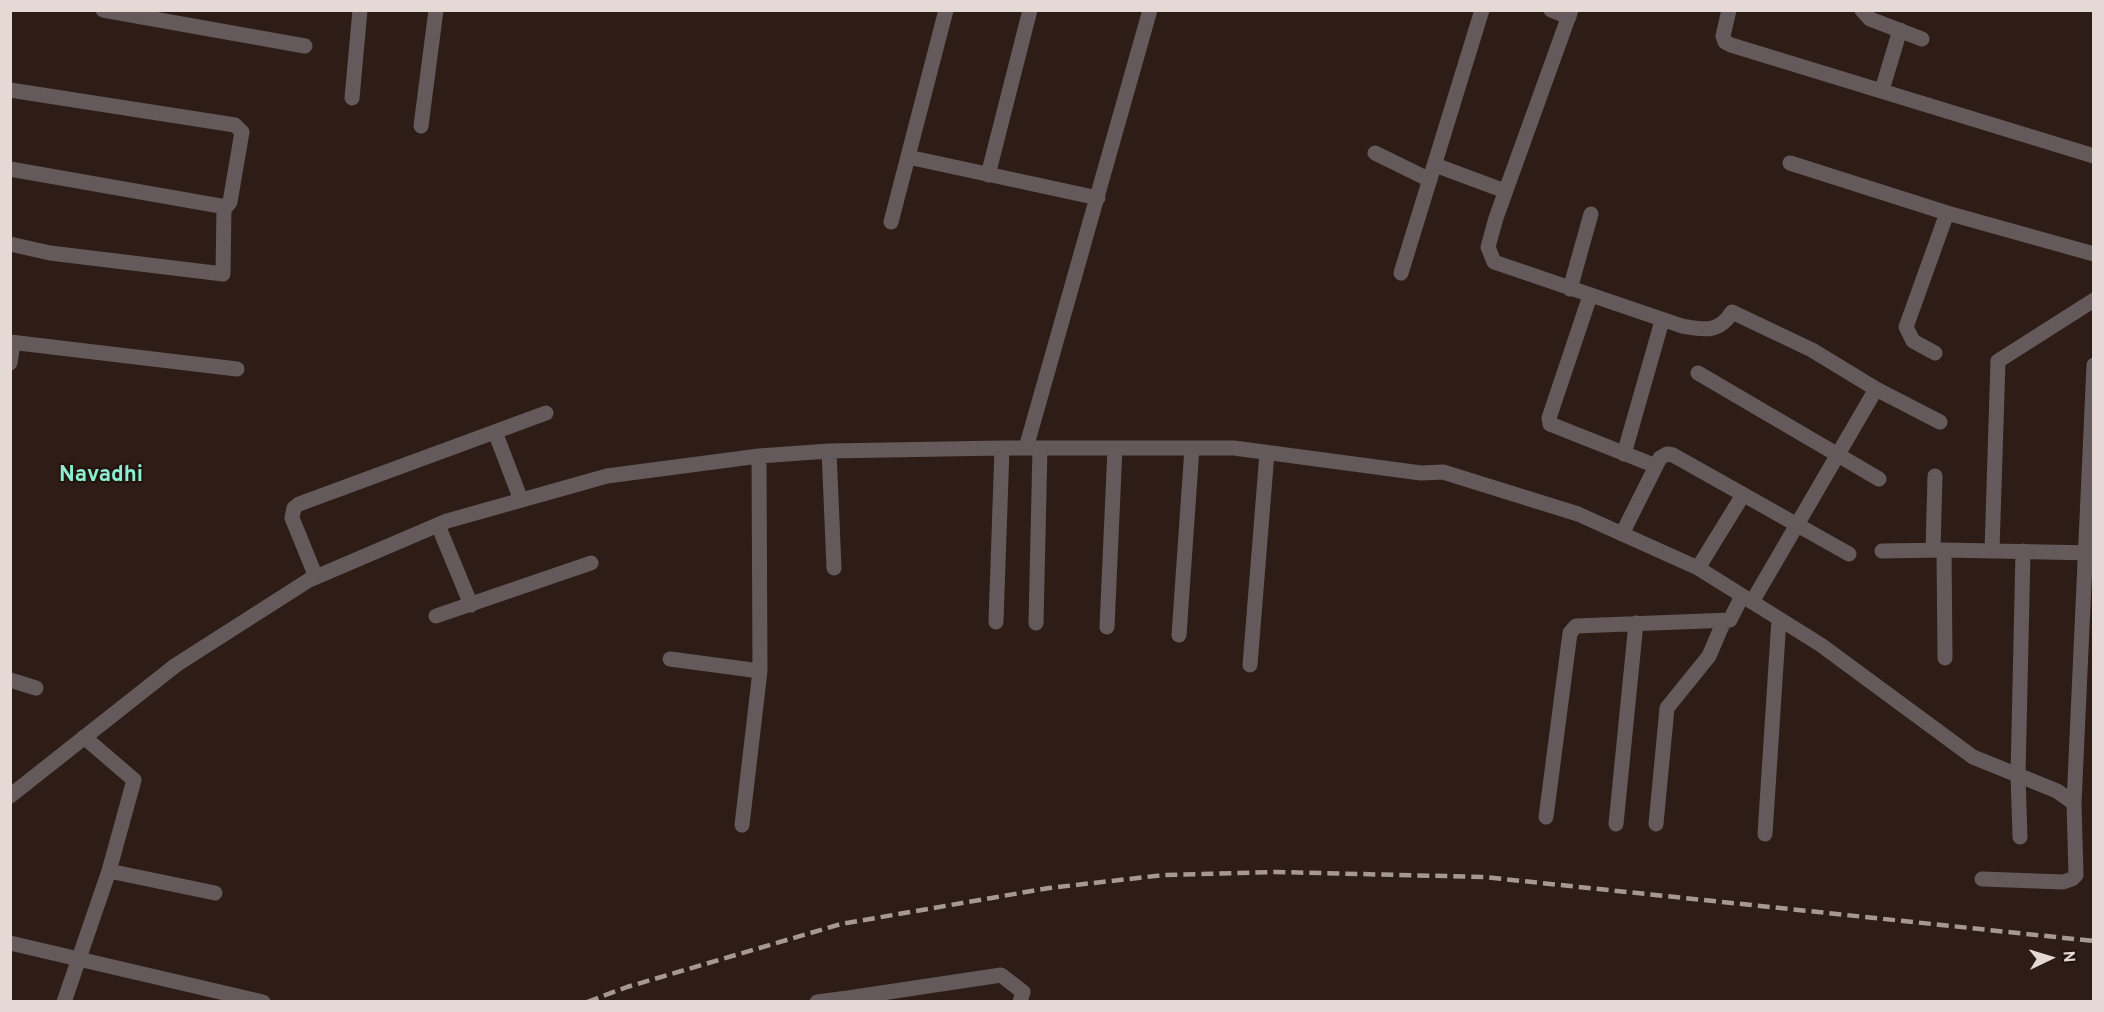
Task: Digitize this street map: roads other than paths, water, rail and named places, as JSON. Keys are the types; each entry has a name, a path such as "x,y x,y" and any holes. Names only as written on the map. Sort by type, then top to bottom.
{"street":[{"path":"103,10 305,46"},
{"path":"352,98 360,10"},
{"path":"421,126 436,10"},
{"path":"891,222 946,10"},
{"path":"988,175 1030,10"},
{"path":"1036,623 1033,448 1150,10"},
{"path":"1401,273 1482,10"},
{"path":"1551,10 1570,14 1505,191 1488,247 1494,262 1662,321 1707,331 1725,323 1732,312 1812,350 1940,422"},
{"path":"1729,10 1723,36 1725,42 1731,45 2094,156"},
{"path":"1862,10 1870,19 1922,39"},
{"path":"1882,90 1900,30"},
{"path":"10,90 238,126 242,135 230,202 224,207 223,274 50,253 10,244"},
{"path":"1375,153 1430,180"},
{"path":"908,157 1098,198"},
{"path":"1790,163 1947,213 2094,255"},
{"path":"1434,165 1505,191"},
{"path":"10,169 224,207"},
{"path":"1935,354 1913,340 1906,327 1947,213"},
{"path":"1570,289 1591,214"},
{"path":"1590,296 1549,418 1550,424 1656,466"},
{"path":"1992,550 1998,361 2094,300"},
{"path":"1624,454 1662,321"},
{"path":"10,363 12,342 237,369"},
{"path":"1982,879 2063,882 2073,879 2076,875 2074,803 2089,553 2094,365"},
{"path":"1698,373 1879,479"},
{"path":"1546,817 1570,633 1576,626 1584,624 1724,621 1733,616 1797,526 1876,388"},
{"path":"316,578 292,518 294,508 546,413"},
{"path":"495,432 521,500"},
{"path":"996,622 1002,448"},
{"path":"10,796 176,665 316,578 438,525 521,500 607,476 759,456 829,451 1002,448 1234,448 1421,472 1443,472 1578,514 1698,568 1821,645 1973,757 2057,791 2074,803"},
{"path":"1107,627 1114,448"},
{"path":"1179,635 1192,448"},
{"path":"829,451 834,568"},
{"path":"1250,665 1267,453"},
{"path":"1622,534 1660,458 1667,454 1673,455 1849,554"},
{"path":"742,825 760,671 759,456"},
{"path":"1935,476 1945,658"},
{"path":"1698,568 1743,495"},
{"path":"438,525 471,605"},
{"path":"1882,550 2089,553"},
{"path":"2020,837 2018,776 2023,551"},
{"path":"436,616 591,563"},
{"path":"1765,834 1779,619"},
{"path":"1656,824 1667,708 1709,656 1724,621"},
{"path":"1616,824 1636,623"},
{"path":"670,659 760,671"},
{"path":"10,680 36,688"},
{"path":"64,1002 109,871 134,780 84,737"},
{"path":"109,871 215,893"},
{"path":"10,944 263,1002"},
{"path":"817,1002 848,1000 1001,975 1023,992 1020,1002"}],"railway":[{"path":"587,1002 627,987 841,924 1049,888 1164,875 1276,872 1484,877 2094,941"}],"district":[{"name":"Navadhi","path":"101,477"}]}
